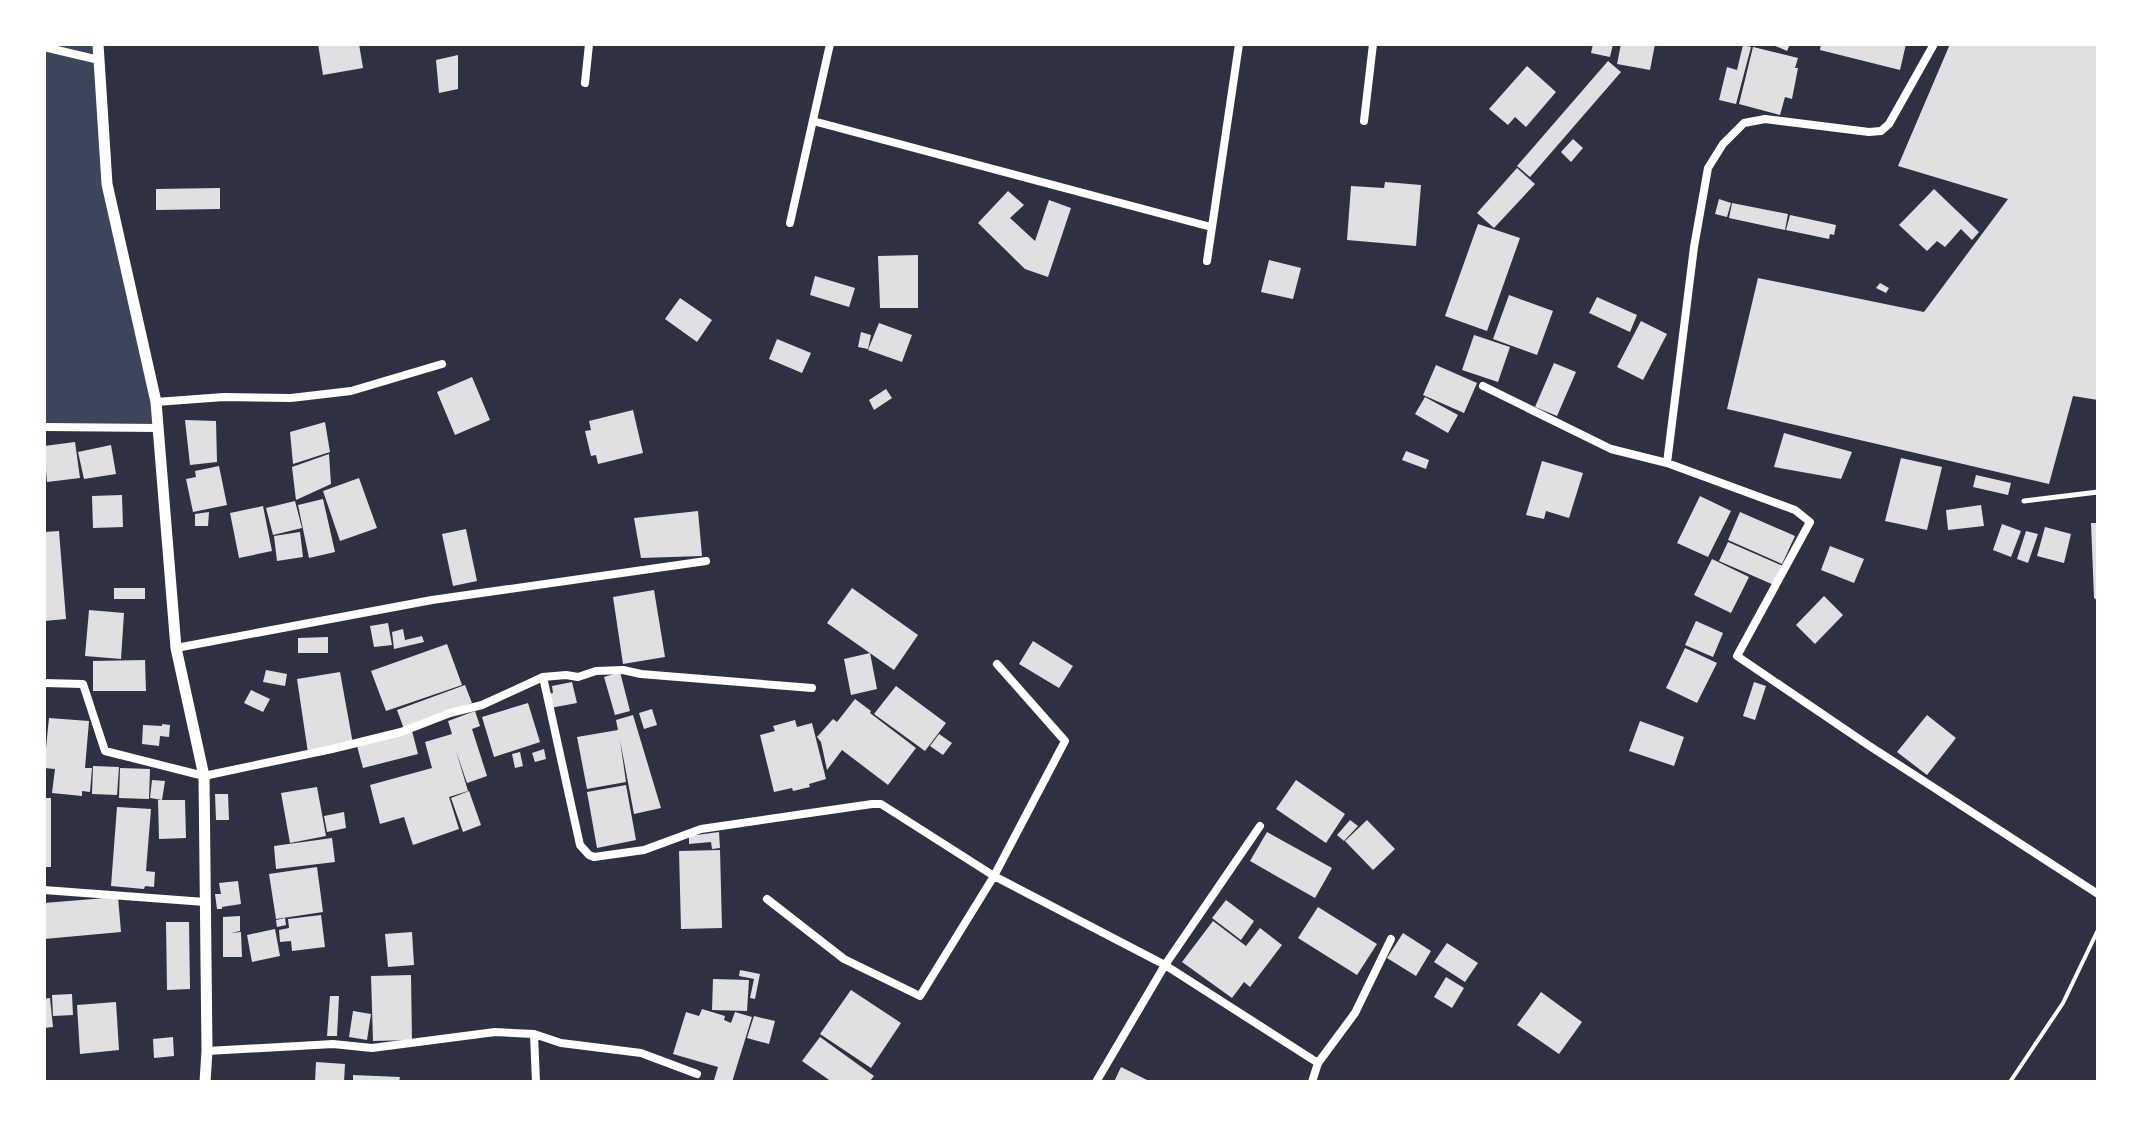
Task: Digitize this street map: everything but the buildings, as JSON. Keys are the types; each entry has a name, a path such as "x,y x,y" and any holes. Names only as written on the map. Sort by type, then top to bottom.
{"street":[{"path":"98,44 107,184 156,402 176,648 204,776 205,1082"},
{"path":"585,83 589,44"},
{"path":"790,223 830,44"},
{"path":"1207,261 1239,44"},
{"path":"1364,121 1373,44"},
{"path":"1667,463 1694,247 1708,168 1723,144 1744,123 1765,119 1881,131 1889,124 1934,44"},
{"path":"44,47 99,60"},
{"path":"813,121 1211,227"},
{"path":"156,402 224,397 291,398 351,391 442,364"},
{"path":"1483,386 1611,449 1667,463 1795,510 1810,522 1737,656 2098,894"},
{"path":"44,427 158,428"},
{"path":"176,648 432,600 706,561"},
{"path":"767,899 844,959 920,996 994,876 1065,741 997,664"},
{"path":"44,683 83,684 105,751 204,776 401,732 450,713 482,705 543,677 578,677 596,671 623,670 812,688"},
{"path":"543,677 580,845 589,855 594,857 644,850 701,829 881,804 994,876 1165,965 1318,1063"},
{"path":"1096,1082 1165,965 1260,826"},
{"path":"44,890 205,902"},
{"path":"1312,1082 1318,1063 1355,1013 1391,939"},
{"path":"207,1051 333,1044 372,1048 495,1032 534,1034 561,1043 641,1053 697,1074"},
{"path":"534,1034 536,1082"}],"lane":[{"path":"2024,501 2098,492"}],"path":[{"path":"2010,1082 2063,1003 2098,930"}],"shaded area":[{"path":"44,44 98,44 107,184 146,362 155,425 44,424"}]}
